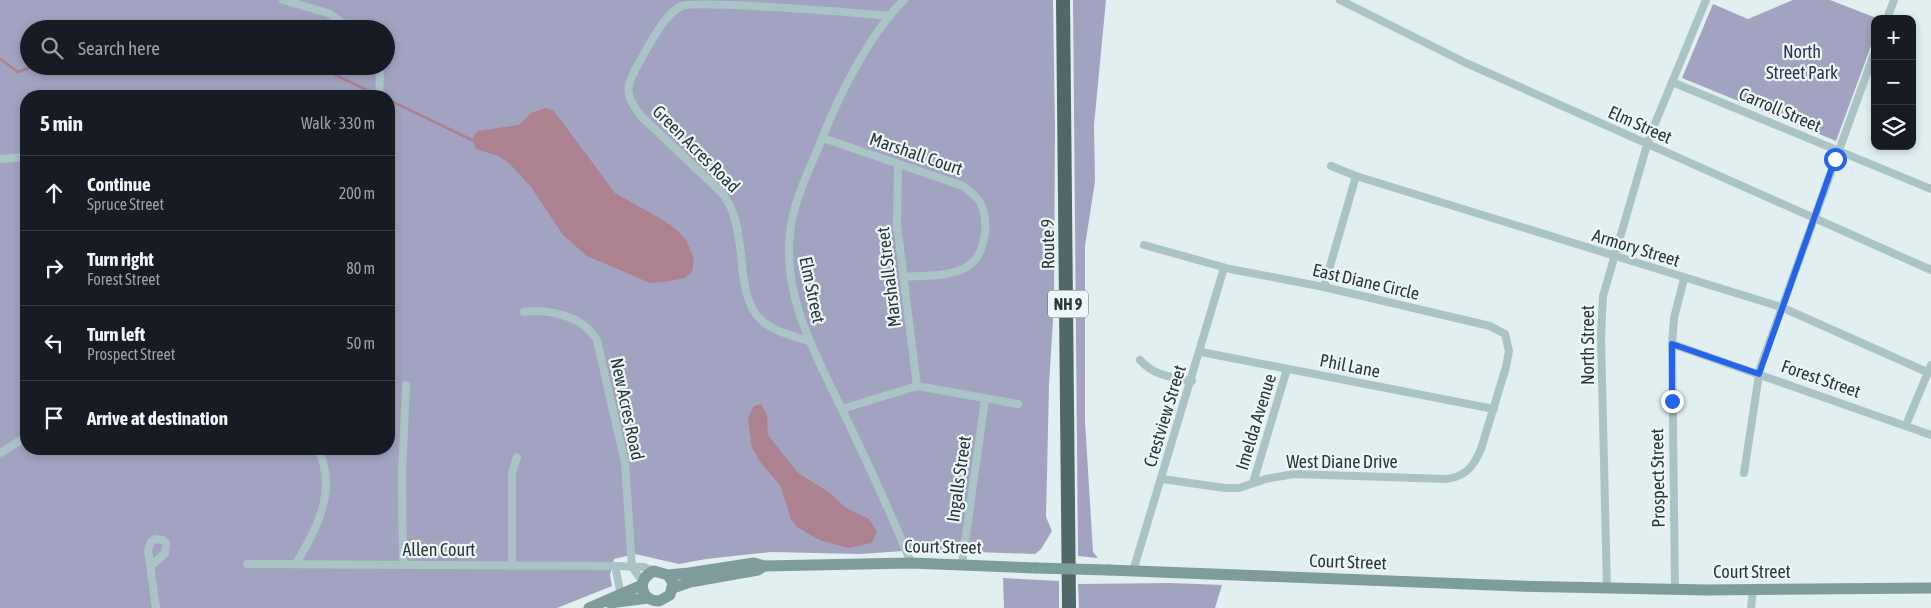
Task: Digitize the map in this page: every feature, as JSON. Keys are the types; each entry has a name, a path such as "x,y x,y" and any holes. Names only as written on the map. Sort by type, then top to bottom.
{"highway":[{"name":"Route 9","path":"1063,0 1069,608"}],"main road":[{"name":"Court Street","path":"589,608 621,595 642,583 647,575 654,571 668,574 754,563 764,566 911,563 962,564 1607,588 1753,590 1931,588"},
{"name":"Court Street","path":"602,604 648,598 655,601 663,600 670,595 673,588 690,582 758,570 764,566"},
{"path":"668,574 673,588"},
{"path":"642,583 648,598"}],"street":[{"path":"283,0 328,14 338,20"},
{"name":"Elm Street","path":"904,0 890,16 839,98 796,207 788,247 790,278 809,341 842,409 911,563"},
{"name":"Elm Street","path":"1340,0 1466,63 1931,270"},
{"name":"North Street","path":"1607,588 1601,313 1614,257 1648,145 1706,0"},
{"path":"1888,15 1894,0"},
{"name":"Green Acres Road","path":"809,341 773,327 755,313 748,295 738,224 728,200 641,116 630,100 628,86 652,41 673,12 681,6 696,2 814,9 890,16"},
{"path":"1744,473 1759,374 1813,217 1872,60"},
{"path":"378,75 379,90"},
{"name":"Carroll Street","path":"1672,82 1931,189"},
{"name":"Marshall Court","path":"822,138 963,186 979,201 984,223 984,238 974,261 965,268 938,274 904,277"},
{"path":"0,159 20,157"},
{"name":"Marshall Street","path":"898,164 897,224 917,386"},
{"name":"Armory Street","path":"1331,166 1356,176 1684,279 1781,307 1929,369"},
{"path":"1324,287 1356,176"},
{"name":"East Diane Circle","path":"1144,245 1224,268 1324,287 1490,326 1500,330 1508,341 1509,351 1494,409"},
{"name":"Crestview Street","path":"1133,571 1201,352 1224,268"},
{"name":"Prospect Street","path":"1675,589 1672,344 1674,318 1684,279"},
{"name":"New Acres Road","path":"524,312 550,312 577,321 592,332 598,340 625,463 632,567"},
{"name":"Forest Street","path":"1672,344 1931,434"},
{"name":"Phil Lane","path":"1201,352 1494,409"},
{"path":"1140,360 1149,370 1157,374 1192,381"},
{"name":"Imelda Avenue","path":"1253,484 1287,369"},
{"path":"1906,425 1929,369"},
{"path":"403,565 402,474 406,385"},
{"path":"842,409 917,386 1018,404"},
{"name":"Ingalls Street","path":"962,564 985,399"},
{"name":"West Diane Drive","path":"1162,479 1225,488 1239,488 1294,474 1455,478 1470,469 1481,450 1494,409"},
{"path":"0,453 20,441"},
{"path":"296,564 320,521 326,497 327,476 320,455"},
{"path":"512,566 512,474 517,457"},
{"name":"Allen Court","path":"247,564 615,566 644,567 654,571"},
{"path":"151,566 156,608"},
{"path":"615,566 621,595"},
{"path":"632,567 642,583"},
{"path":"1752,608 1753,590"}],"green space":[{"path":"0,0 1053,0 1055,126 1054,303 1049,385 1046,517 1052,531 1041,549 1035,554 918,550 860,554 771,552 679,564 635,554 614,559 610,575 612,586 557,608 0,608"},
{"path":"1073,0 1106,0 1094,125 1095,181 1085,246 1085,421 1093,552 1098,558 1078,556"},
{"name":"North Street Park","path":"1793,0 1830,0 1871,16 1871,46 1836,141 1682,78 1713,4 1748,19"},
{"path":"1003,578 1059,581 1059,608 1004,608"},
{"path":"1170,583 1222,585 1215,608 1079,608 1078,584"}],"shaded area":[{"path":"546,108 554,111 615,193 663,220 677,230 686,240 694,258 692,272 685,278 650,283 587,256 563,235 531,187 509,163 498,156 476,149 472,140 477,131 519,125 531,113"},
{"path":"761,404 767,415 768,435 798,473 829,492 846,508 869,519 877,532 872,543 848,548 819,540 797,527 791,519 780,485 761,463 752,448 748,418 754,406"}],"waterway":[{"path":"0,59 18,72 20,71"},
{"path":"335,75 367,90"},
{"path":"395,103 472,140"}],"route":[{"path":"1672,401 1672,344 1759,374 1835,159"}]}
